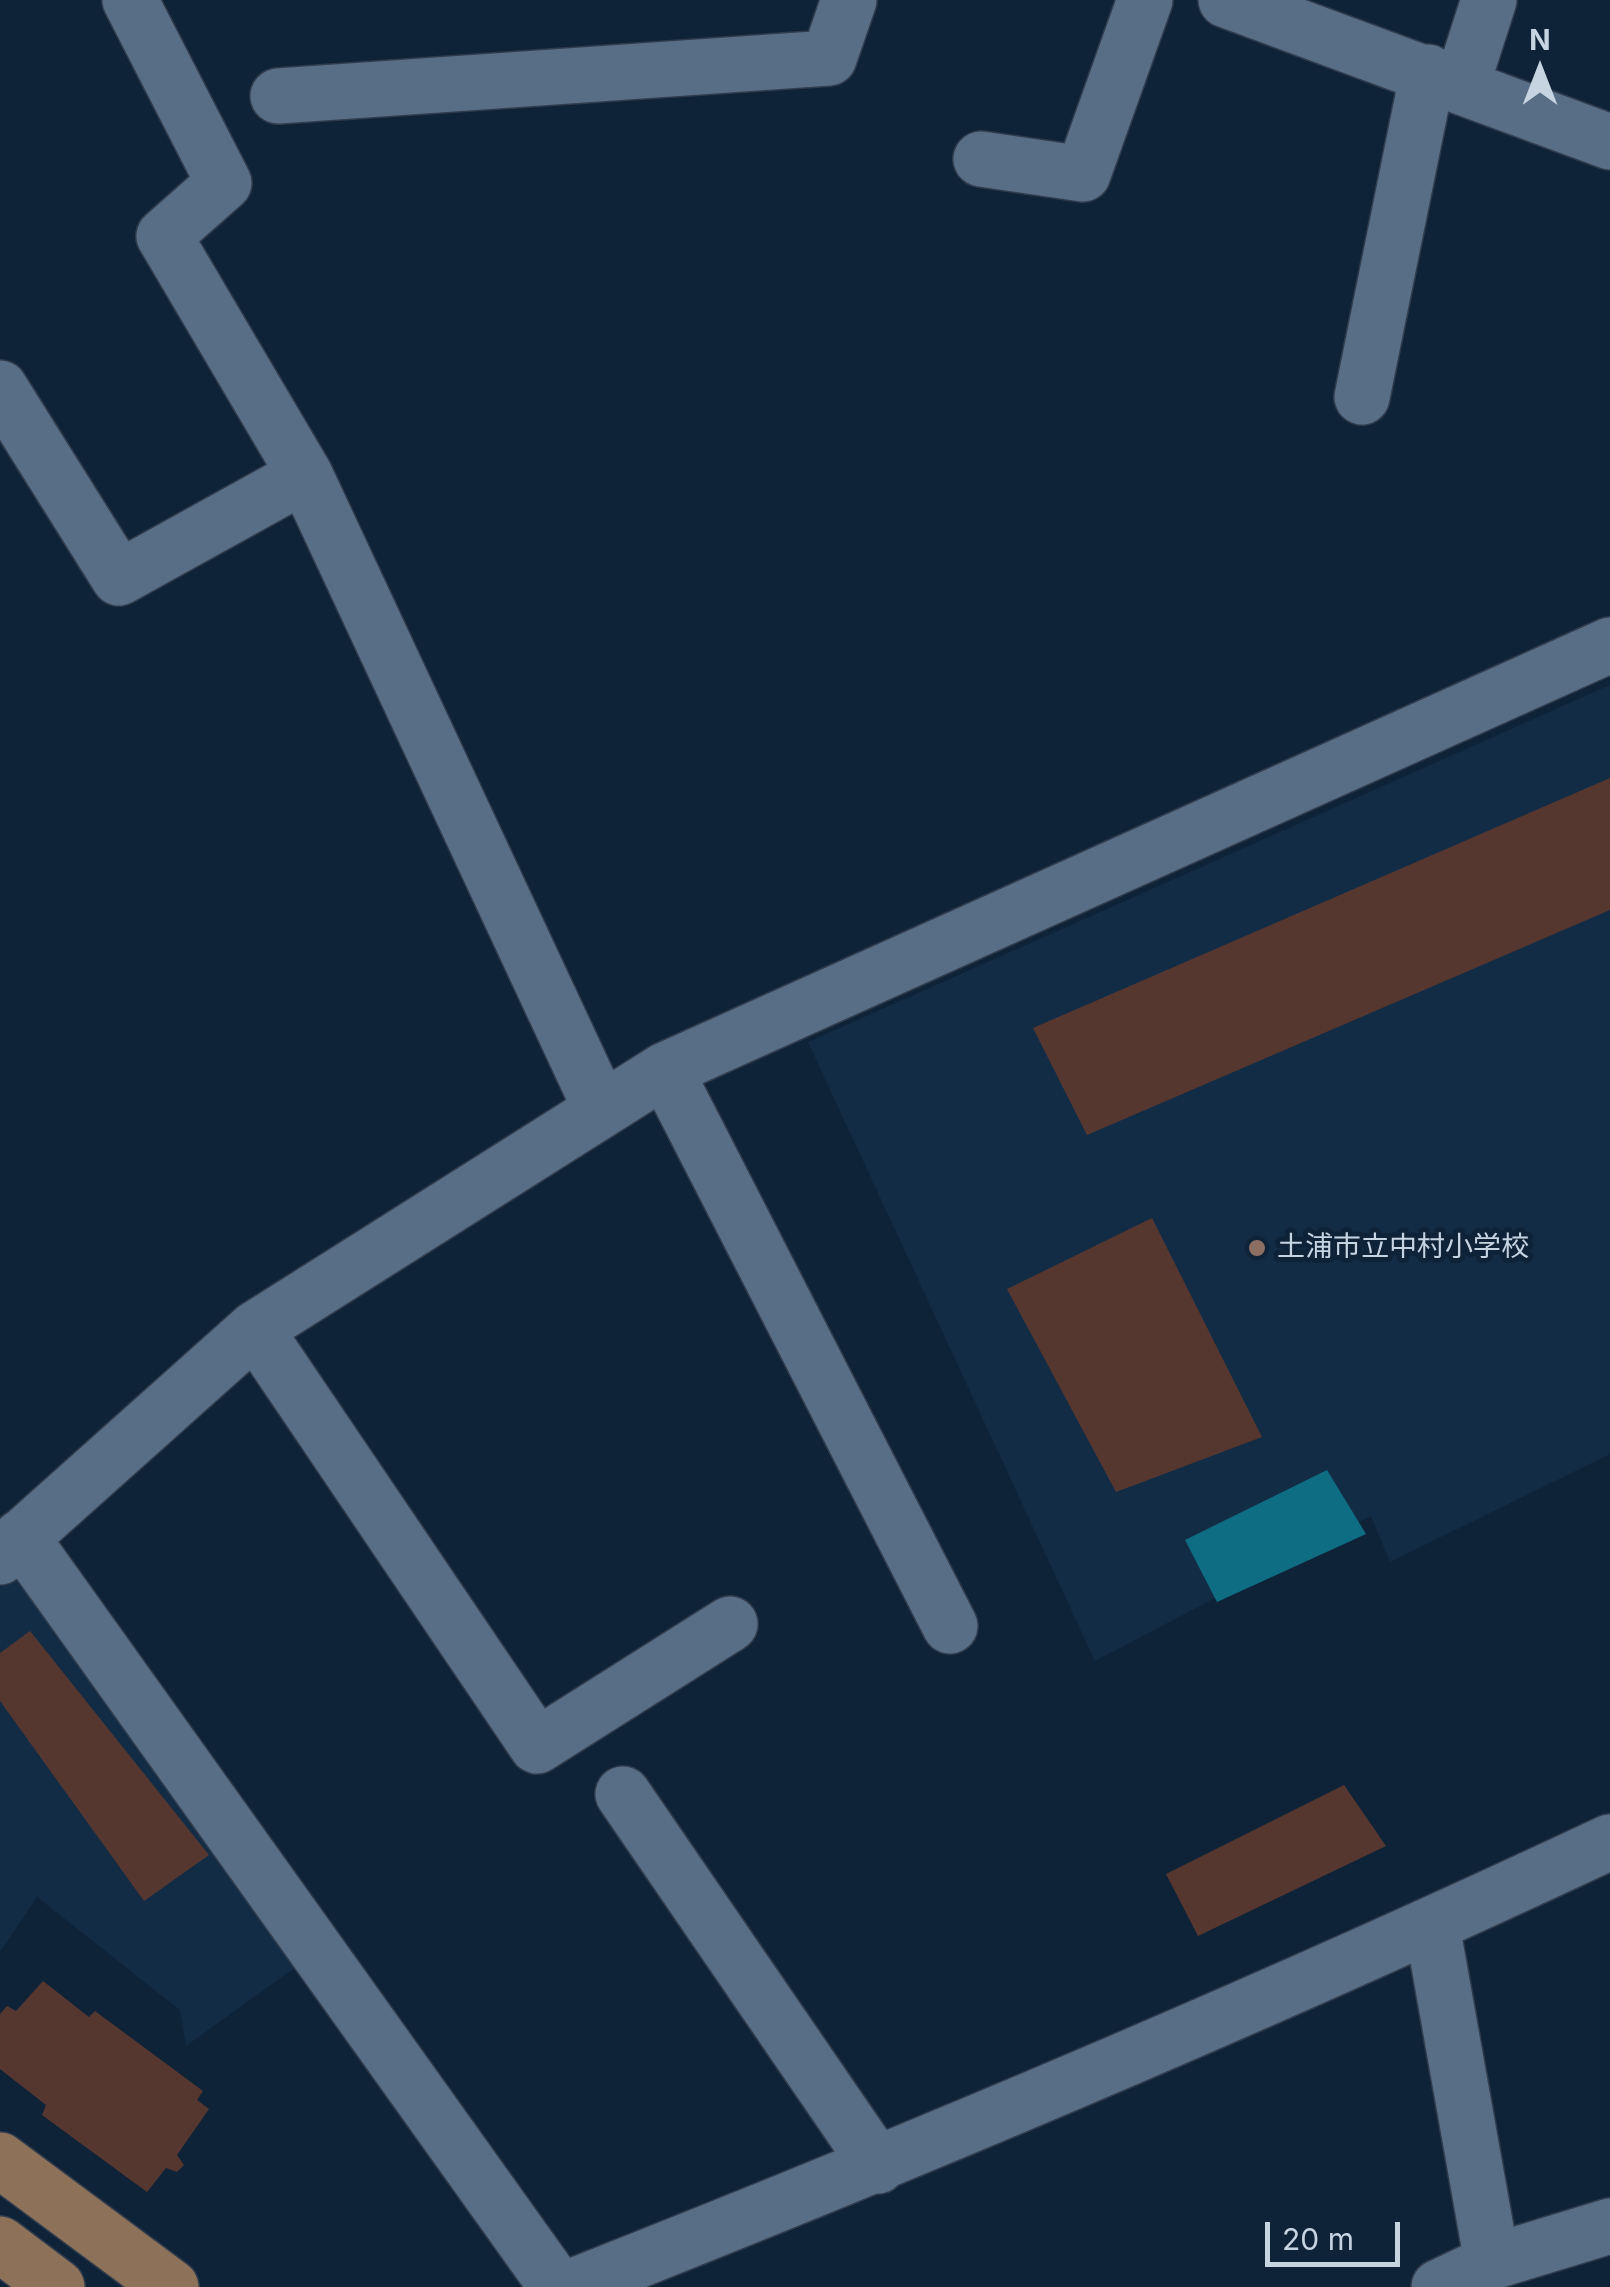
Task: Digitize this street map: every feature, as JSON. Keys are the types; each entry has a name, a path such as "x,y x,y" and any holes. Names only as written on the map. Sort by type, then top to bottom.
{"main road":[{"path":"0,2160 171,2287"},
{"path":"0,2244 57,2287"}],"street":[{"path":"130,0 224,183 164,236 304,475 601,1109"},
{"path":"278,96 829,58 849,0"},
{"path":"981,159 1083,174 1144,0"},
{"path":"1226,0 1610,142"},
{"path":"1362,398 1445,78 1490,0"},
{"path":"0,388 120,578 304,475"},
{"path":"557,2287 11,1547 255,1329 665,1070 1610,645"},
{"path":"665,1070 950,1626"},
{"path":"255,1329 538,1746 730,1624"},
{"path":"623,1794 878,2166"},
{"path":"571,2287 878,2166 1432,1926 1610,1842"},
{"path":"1432,1926 1492,2262"},
{"path":"1439,2287 1492,2262 1610,2226"}],"shaded area":[{"name":"土浦市立中村小学校","path":"1610,685 1610,1454 1390,1562 1371,1516 1095,1661 808,1042"},
{"path":"1327,1470 1366,1534 1217,1602 1185,1540"},
{"path":"19,1569 300,1964 186,2046 180,2010 37,1897 0,1952 0,1587"}],"building":[{"path":"1610,778 1610,910 1087,1135 1033,1028"},
{"path":"1152,1218 1262,1437 1116,1492 1007,1289"},
{"path":"30,1631 209,1855 144,1901 0,1701 0,1653"},
{"path":"1344,1785 1386,1846 1198,1936 1166,1874"},
{"path":"43,1981 89,2017 95,2011 203,2091 197,2100 209,2109 177,2155 184,2165 177,2172 166,2168 147,2192 42,2115 46,2105 0,2069 0,2014 7,2006 16,2011"}],"place":[{"name":"土浦市立中村小学校","path":"1257,1248"}]}
